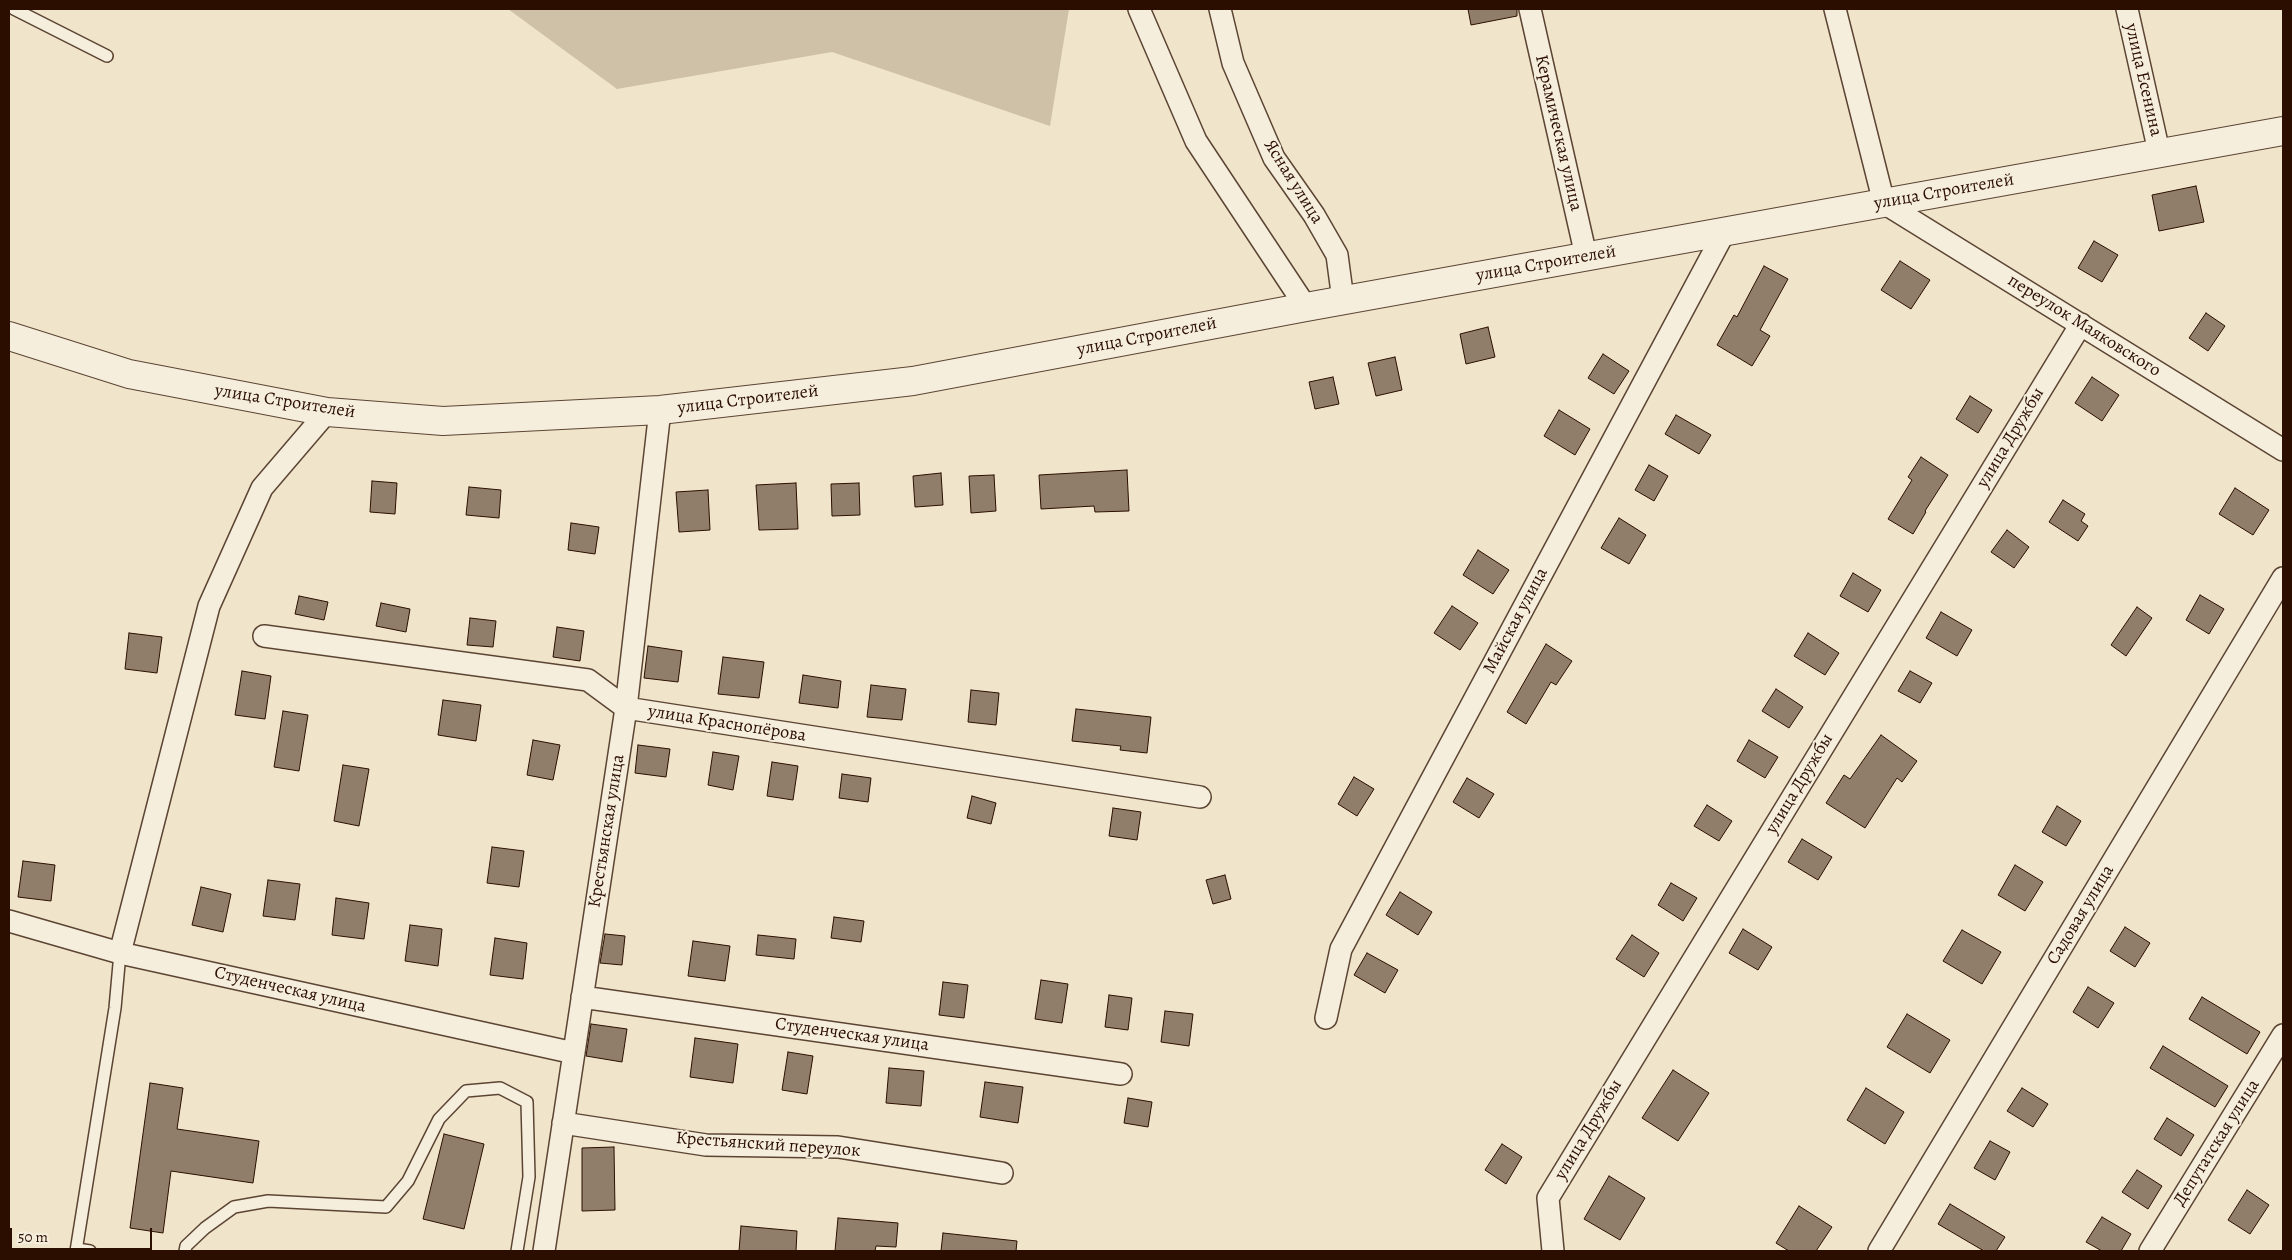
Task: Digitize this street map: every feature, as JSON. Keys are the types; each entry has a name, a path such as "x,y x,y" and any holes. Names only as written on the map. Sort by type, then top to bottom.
{"street":[{"path":"1139,9 1196,141 1306,307"},
{"name":"Ясная улица","path":"1220,9 1233,63 1274,158 1314,215 1337,255 1342,300"},
{"name":"Керамическая улица","path":"1530,9 1586,256"},
{"path":"1836,9 1884,203"},
{"name":"улица Есенина","path":"2127,9 2159,152"},
{"name":"улица Строителей","path":"9,336 129,374 327,412 443,421 660,410 913,380 1342,300 2283,131"},
{"name":"переулок Маяковского","path":"1884,203 2283,450"},
{"name":"Майская улица","path":"1326,1018 1341,949 1725,232"},
{"name":"улица Дружбы","path":"1553,1251 1548,1198 2081,324"},
{"name":"Крестьянская улица","path":"544,1251 626,708 660,410"},
{"path":"120,953 209,606 262,488 327,412"},
{"name":"Садовая улица","path":"1879,1251 2283,578"},
{"name":"улица Краснопёрова","path":"264,636 588,680 626,708 1200,797"},
{"name":"Студенческая улица","path":"9,920 120,953 574,1053"},
{"name":"Студенческая улица","path":"582,997 1121,1074"},
{"name":"Депутатская улица","path":"2150,1251 2283,1035"},
{"name":"Крестьянский переулок","path":"564,1123 706,1145 838,1147 1002,1173"}],"lane":[{"path":"14,9 107,56"},
{"path":"90,1251 77,1250 115,1008 120,953"},
{"path":"185,1251 186,1246 205,1228 234,1207 268,1201 386,1207 408,1181 439,1118 466,1091 500,1088 527,1102 529,1177 517,1251"}],"shaded area":[{"path":"508,9 1069,9 1050,126 832,52 617,89"}],"building":[{"path":"1468,9 1517,9 1517,16 1471,25"},
{"path":"2196,186 2204,222 2159,231 2152,195"},
{"path":"2094,241 2118,255 2102,282 2078,268"},
{"path":"1900,261 1930,280 1911,309 1881,290"},
{"path":"1764,266 1788,279 1760,330 1770,336 1752,366 1717,345 1734,315 1737,317"},
{"path":"2206,313 2225,326 2208,351 2189,338"},
{"path":"1488,327 1495,357 1466,364 1460,334"},
{"path":"1603,354 1629,371 1614,394 1588,378"},
{"path":"1395,357 1402,390 1376,396 1368,363"},
{"path":"1333,377 1339,404 1315,409 1309,382"},
{"path":"2092,377 2119,395 2102,421 2075,403"},
{"path":"1970,396 1992,410 1978,433 1956,419"},
{"path":"1559,410 1590,429 1575,455 1544,436"},
{"path":"1676,415 1711,435 1699,454 1665,434"},
{"path":"1921,457 1948,475 1913,534 1888,519 1912,480 1908,477"},
{"path":"1649,465 1668,476 1654,501 1635,490"},
{"path":"1127,470 1129,511 1095,512 1094,506 1041,509 1039,475"},
{"path":"941,473 943,505 915,507 913,476"},
{"path":"994,475 996,511 971,513 969,476"},
{"path":"372,481 397,483 395,514 370,512"},
{"path":"796,483 798,529 759,530 756,485"},
{"path":"859,483 860,515 832,516 831,484"},
{"path":"469,487 501,490 499,518 466,515"},
{"path":"2235,488 2269,510 2253,535 2219,514"},
{"path":"708,490 710,530 679,532 676,492"},
{"path":"2063,500 2085,514 2081,521 2088,526 2078,541 2049,522"},
{"path":"1619,518 1646,535 1629,564 1601,548"},
{"path":"571,523 599,527 595,554 568,550"},
{"path":"2007,530 2029,547 2014,568 1991,552"},
{"path":"1478,550 1509,570 1493,594 1463,575"},
{"path":"1853,573 1881,590 1868,612 1840,596"},
{"path":"2200,595 2224,609 2209,634 2186,620"},
{"path":"299,596 328,602 324,620 295,614"},
{"path":"381,603 410,609 406,632 376,626"},
{"path":"1452,606 1478,623 1460,650 1434,633"},
{"path":"2137,607 2152,618 2126,656 2111,645"},
{"path":"1941,612 1972,630 1957,656 1926,638"},
{"path":"470,618 496,621 493,647 467,645"},
{"path":"557,627 584,631 580,661 553,657"},
{"path":"129,633 162,637 157,673 125,669"},
{"path":"1808,633 1839,653 1825,675 1794,656"},
{"path":"1546,644 1572,661 1556,685 1551,682 1526,724 1507,712"},
{"path":"648,646 682,651 678,682 644,678"},
{"path":"723,657 764,662 759,698 718,694"},
{"path":"242,671 271,676 265,719 235,715"},
{"path":"1910,671 1932,683 1920,703 1898,691"},
{"path":"803,675 841,681 838,708 799,703"},
{"path":"871,685 906,689 902,720 867,717"},
{"path":"1776,689 1803,707 1789,728 1762,711"},
{"path":"971,690 999,693 996,725 968,722"},
{"path":"443,700 481,705 476,741 438,735"},
{"path":"1076,709 1151,717 1147,753 1120,750 1121,746 1072,741"},
{"path":"283,711 308,715 299,771 274,767"},
{"path":"1881,735 1917,761 1902,782 1897,778 1865,828 1826,803 1844,775 1850,779"},
{"path":"533,740 560,745 553,780 527,775"},
{"path":"1749,740 1778,757 1765,778 1737,761"},
{"path":"638,745 670,749 666,777 635,773"},
{"path":"713,752 739,756 733,790 708,785"},
{"path":"772,762 798,766 793,800 767,796"},
{"path":"343,765 369,769 359,826 334,821"},
{"path":"842,774 871,778 868,802 839,798"},
{"path":"1354,777 1374,789 1357,816 1338,804"},
{"path":"1467,778 1494,794 1479,818 1453,802"},
{"path":"972,796 996,803 991,824 967,818"},
{"path":"1707,805 1732,821 1719,841 1694,826"},
{"path":"2057,806 2081,821 2066,846 2042,832"},
{"path":"1113,808 1141,812 1137,840 1109,836"},
{"path":"1802,839 1832,857 1818,880 1788,862"},
{"path":"492,847 524,851 519,887 487,883"},
{"path":"23,861 55,865 51,901 18,897"},
{"path":"2015,865 2043,882 2025,911 1998,895"},
{"path":"1225,875 1231,899 1213,904 1206,880"},
{"path":"268,880 300,884 295,920 263,916"},
{"path":"1671,883 1697,898 1683,921 1658,905"},
{"path":"201,887 231,894 223,932 192,925"},
{"path":"1400,892 1432,912 1418,935 1386,915"},
{"path":"336,898 369,903 364,939 332,935"},
{"path":"834,917 864,921 861,942 831,938"},
{"path":"410,925 442,929 438,966 405,961"},
{"path":"2125,927 2150,943 2135,967 2110,951"},
{"path":"1743,929 1772,947 1758,970 1729,953"},
{"path":"1962,930 2001,952 1982,984 1943,961"},
{"path":"605,934 625,936 622,965 600,963"},
{"path":"758,935 796,939 794,959 756,955"},
{"path":"1632,935 1659,953 1644,977 1616,959"},
{"path":"495,938 527,943 523,979 490,975"},
{"path":"693,941 730,946 725,981 688,976"},
{"path":"1367,953 1398,970 1385,993 1354,975"},
{"path":"1041,980 1068,984 1062,1023 1035,1019"},
{"path":"943,982 968,985 964,1018 939,1015"},
{"path":"2088,987 2114,1003 2098,1028 2073,1012"},
{"path":"1109,995 1132,998 1128,1030 1105,1027"},
{"path":"2202,997 2260,1032 2247,1054 2189,1019"},
{"path":"1165,1011 1193,1014 1189,1046 1161,1042"},
{"path":"1907,1014 1950,1040 1930,1073 1887,1047"},
{"path":"591,1024 627,1029 622,1062 586,1056"},
{"path":"695,1038 738,1044 733,1083 690,1077"},
{"path":"2163,1046 2228,1086 2215,1107 2150,1068"},
{"path":"788,1052 813,1056 807,1094 782,1090"},
{"path":"889,1068 924,1071 921,1106 886,1103"},
{"path":"1673,1070 1709,1093 1678,1141 1642,1118"},
{"path":"985,1082 1023,1087 1018,1123 980,1117"},
{"path":"150,1083 183,1088 177,1129 259,1141 253,1183 171,1171 163,1233 130,1228"},
{"path":"1866,1088 1904,1112 1885,1144 1847,1120"},
{"path":"2022,1088 2048,1104 2033,1127 2007,1111"},
{"path":"1128,1098 1152,1102 1148,1127 1124,1123"},
{"path":"2167,1118 2194,1135 2181,1156 2154,1139"},
{"path":"444,1134 484,1144 464,1229 423,1219"},
{"path":"1990,1141 2010,1152 1995,1180 1974,1168"},
{"path":"1502,1144 1522,1157 1506,1184 1485,1170"},
{"path":"614,1147 615,1210 582,1211 582,1148"},
{"path":"2137,1170 2162,1186 2148,1209 2122,1192"},
{"path":"1609,1176 1645,1198 1620,1240 1584,1219"},
{"path":"2247,1190 2269,1205 2250,1234 2228,1220"},
{"path":"1950,1204 2005,1237 1996,1251 1984,1251 1938,1224"},
{"path":"1799,1206 1832,1227 1816,1251 1789,1251 1776,1243"},
{"path":"2102,1217 2131,1234 2121,1251 2102,1251 2086,1242"},
{"path":"838,1218 898,1223 896,1247 876,1246 875,1251 835,1251"},
{"path":"741,1226 797,1231 796,1251 739,1251"},
{"path":"943,1233 1017,1241 1016,1251 941,1251"}]}
